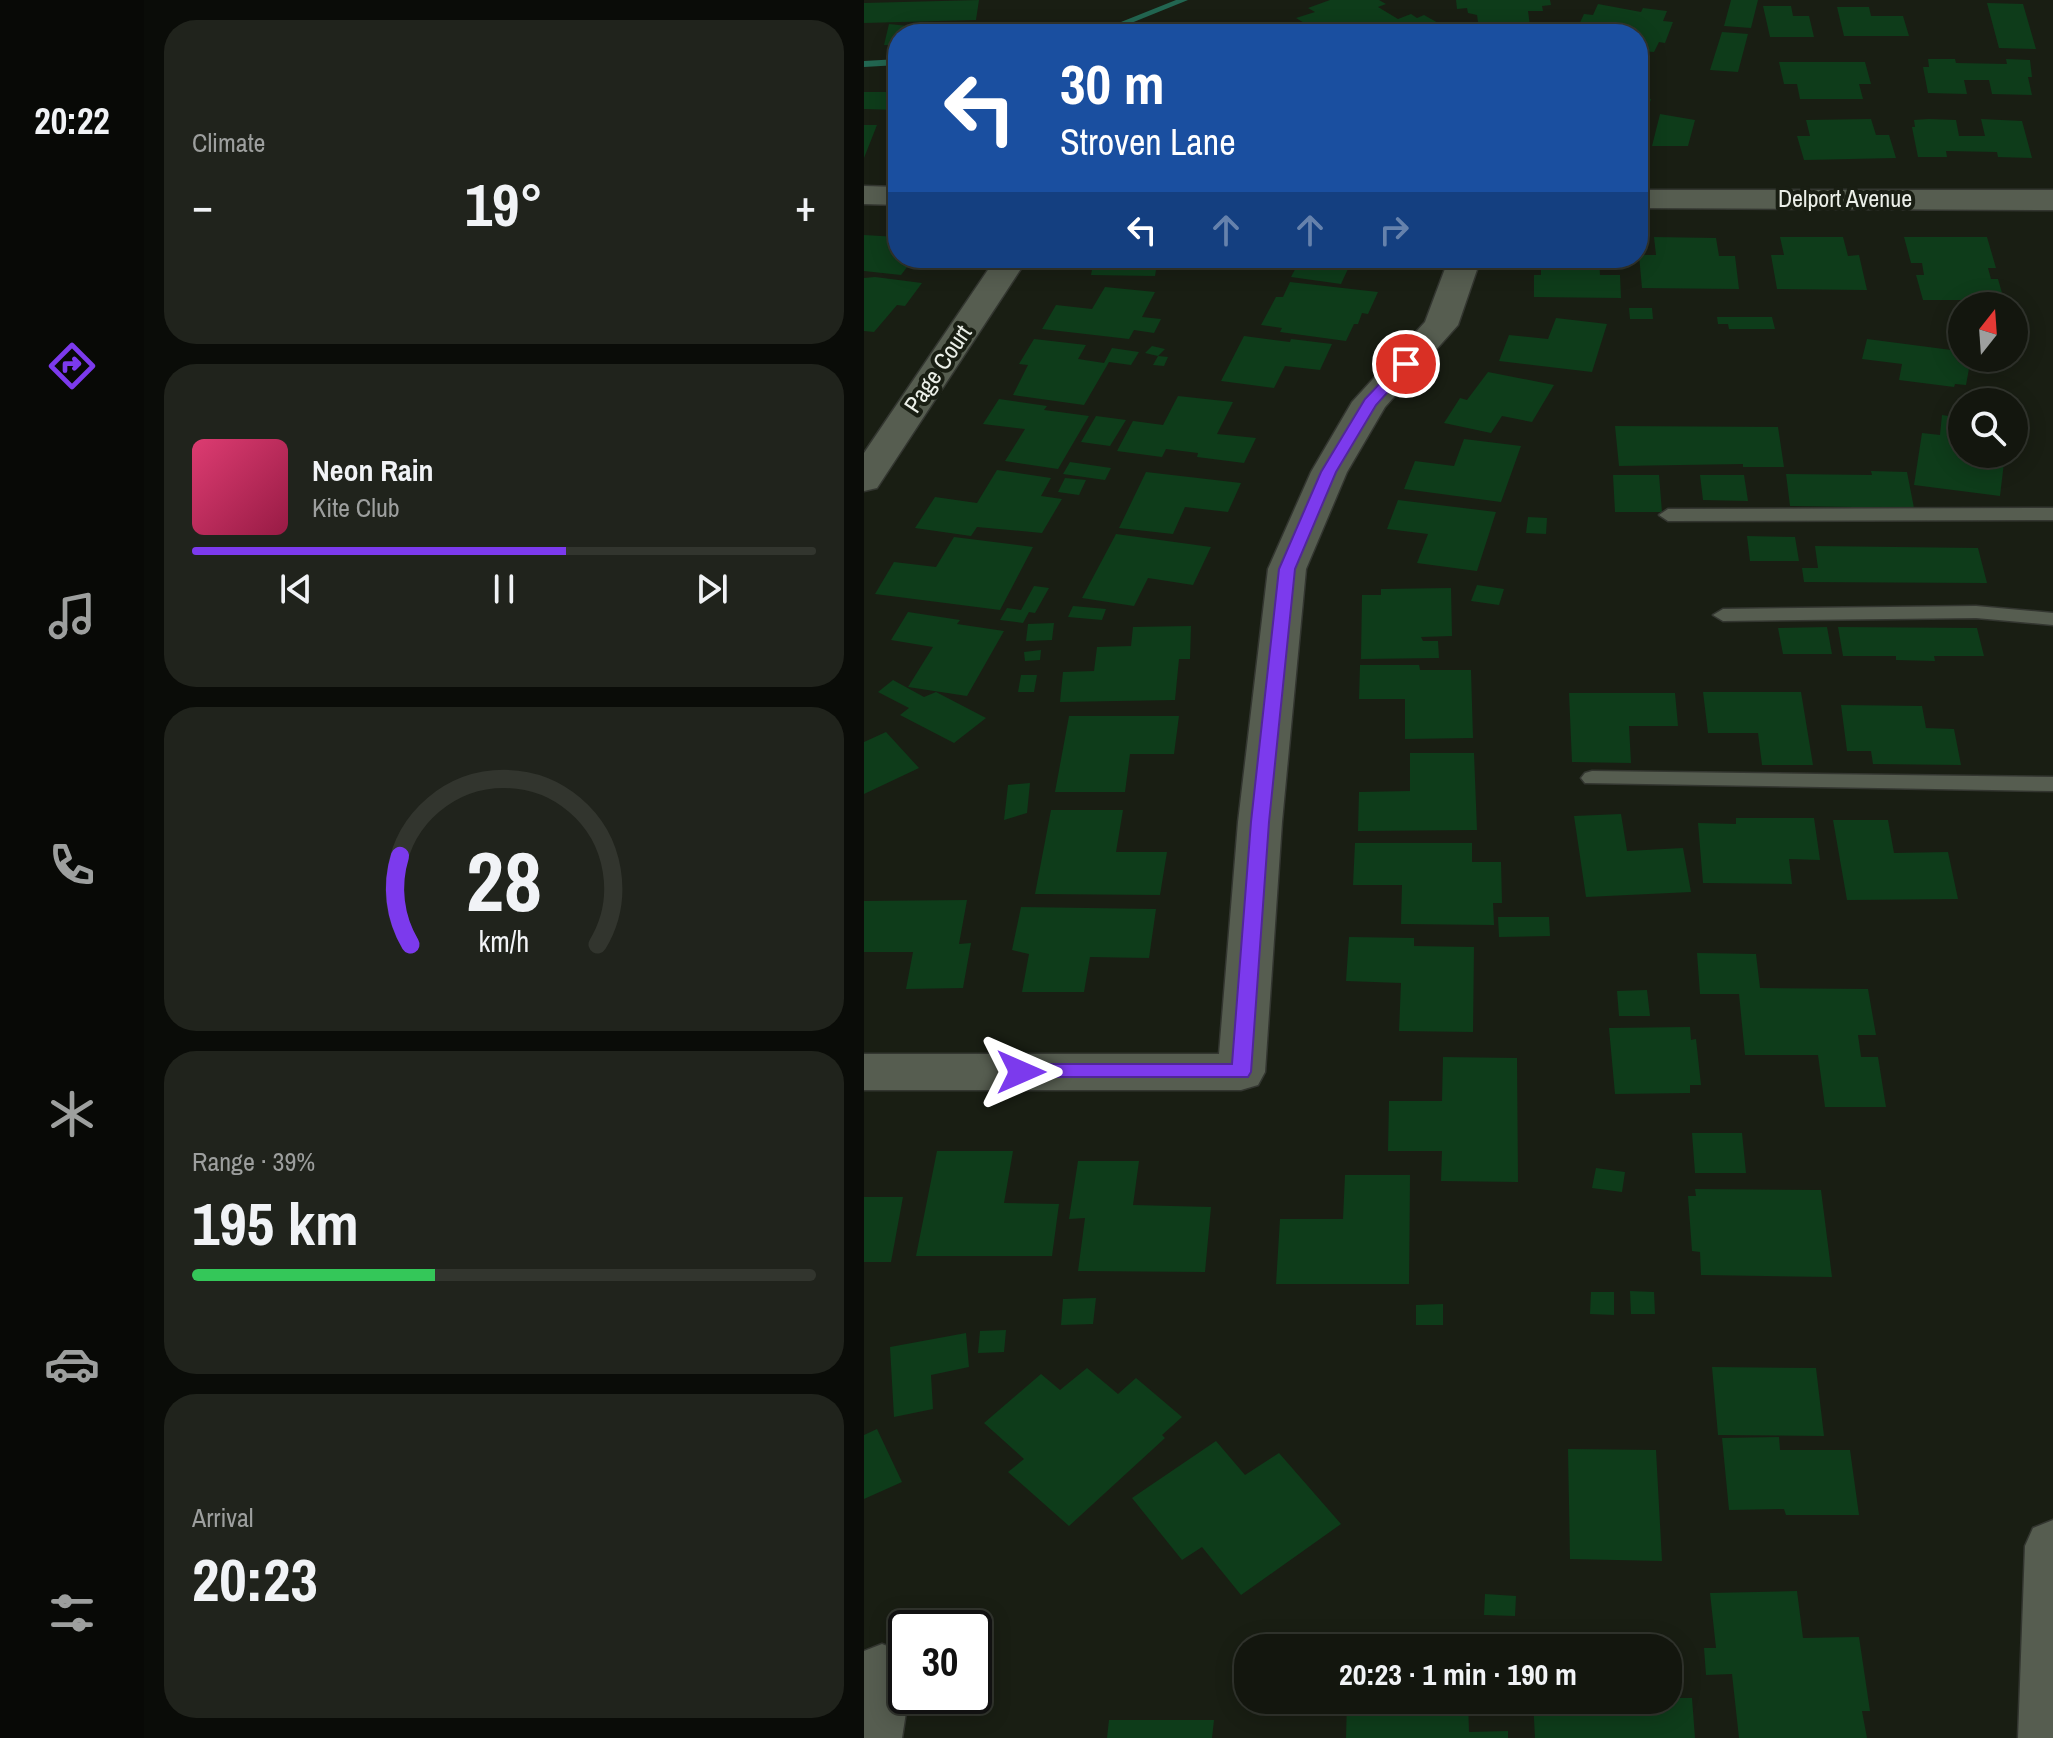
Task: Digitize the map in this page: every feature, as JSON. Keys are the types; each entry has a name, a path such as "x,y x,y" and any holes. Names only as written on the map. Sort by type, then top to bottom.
{"street":[{"path":"864,195 888,196"},
{"name":"Delport Avenue","path":"1648,199 2053,200"},
{"name":"Page Court","path":"864,480 1005,268"},
{"path":"864,1072 1241,1072 1260,822 1287,569 1329,472 1370,402 1441,325 1461,268"},
{"path":"2048,1738 2053,1546"},
{"path":"872,1738 882,1672"}],"lane":[{"path":"1668,515 2053,514"},
{"path":"1723,615 1976,612 2053,619"},
{"path":"1592,778 2053,784"}],"building":[{"path":"979,0 976,20 864,23 864,3"},
{"path":"1330,0 1379,0 1386,4 1378,7 1398,19 1411,14 1417,18 1424,15 1440,24 1306,24 1296,18 1315,12 1308,8"},
{"path":"1456,0 1550,0 1551,5 1542,6 1543,11 1528,11 1530,24 1463,24 1478,22 1477,15 1468,13 1467,8 1457,9"},
{"path":"1731,0 1758,0 1751,28 1724,26"},
{"path":"1987,3 2023,4 2036,49 1999,48"},
{"path":"1598,4 1641,12 1643,8 1667,11 1663,21 1673,22 1665,43 1659,42 1654,52 1648,52 1648,24 1579,24 1584,14 1593,15"},
{"path":"1763,6 1791,6 1793,16 1809,16 1814,37 1770,37"},
{"path":"1837,7 1869,7 1871,16 1903,16 1909,36 1844,36"},
{"path":"946,22 946,24 919,23"},
{"path":"1722,32 1748,34 1738,72 1710,70"},
{"path":"1928,59 2007,64 2006,59 2030,60 2032,77 2028,77 2032,95 1992,94 1989,80 1964,80 1967,94 1928,93 1923,67 1929,67"},
{"path":"1779,62 1865,62 1871,84 1859,84 1863,99 1800,99 1797,84 1784,84"},
{"path":"864,92 888,92 888,110 864,109"},
{"path":"1660,114 1695,120 1688,146 1652,146"},
{"path":"1871,119 1876,135 1889,135 1896,158 1804,160 1797,136 1810,136 1806,120"},
{"path":"1981,119 2022,121 2032,158 1998,157 1997,152 1946,151 1947,157 1918,157 1912,127 1915,127 1914,120 1956,120 1959,136 1985,136"},
{"path":"864,125 877,125 864,158"},
{"path":"864,235 888,236 888,268 906,268 901,275 864,271"},
{"path":"1654,237 1716,238 1719,256 1735,256 1739,289 1642,288 1640,268 1648,268 1648,255 1656,255"},
{"path":"1780,237 1843,237 1848,256 1859,255 1867,290 1777,289 1771,255 1784,255"},
{"path":"1904,237 1987,237 1996,268 1988,268 1991,279 1998,279 2002,292 1948,292 1948,300 1923,300 1916,275 1924,275 1922,263 1911,263"},
{"path":"1092,268 1156,268 1155,276 1091,275"},
{"path":"1296,268 1348,268 1341,284 1291,277"},
{"path":"1541,268 1600,268 1600,275 1620,275 1621,298 1534,297 1534,275 1541,275"},
{"path":"864,278 922,283 905,306 897,305 874,332 864,331"},
{"path":"1290,282 1378,292 1368,314 1362,313 1346,341 1280,332 1282,328 1261,325 1276,297 1283,297"},
{"path":"1105,287 1155,292 1142,317 1161,319 1154,333 1134,330 1129,339 1042,329 1056,305 1092,309"},
{"path":"1629,308 1652,308 1653,319 1630,319"},
{"path":"1717,317 1772,317 1775,329 1729,329 1728,324 1718,324"},
{"path":"1556,318 1607,324 1592,372 1499,361 1509,335 1548,339"},
{"path":"1244,336 1332,344 1320,370 1285,366 1274,388 1221,381"},
{"path":"1034,339 1086,345 1078,359 1104,363 1112,348 1139,352 1131,365 1109,362 1084,405 1013,395 1028,365 1019,364"},
{"path":"1867,339 1948,350 1948,372 1968,372 1966,385 1955,384 1954,387 1899,380 1902,364 1862,359"},
{"path":"1152,346 1165,349 1158,356 1145,353"},
{"path":"1158,356 1168,357 1164,366 1153,365"},
{"path":"1488,372 1554,385 1532,422 1502,416 1491,433 1444,423 1460,398 1467,400"},
{"path":"1178,396 1233,402 1217,434 1256,438 1244,463 1166,449 1162,457 1117,451 1133,421 1163,425"},
{"path":"999,399 1047,406 1044,410 1089,416 1058,469 1005,461 1025,429 983,424"},
{"path":"1942,415 1948,416 1948,468 2003,468 2000,496 1914,485 1922,433 1940,435"},
{"path":"1096,416 1126,420 1110,446 1081,442"},
{"path":"1615,426 1778,427 1784,467 1743,467 1743,464 1619,466"},
{"path":"1464,439 1521,446 1501,502 1404,489 1415,461 1454,466"},
{"path":"1070,462 1111,468 1105,480 1063,474"},
{"path":"997,470 1051,478 1041,496 1062,499 1042,533 977,527 971,536 915,528 935,497 977,503"},
{"path":"1871,471 1907,472 1914,508 1790,506 1786,474 1872,475"},
{"path":"1146,472 1241,483 1228,512 1185,507 1173,534 1119,528"},
{"path":"1613,475 1659,475 1662,512 1615,512"},
{"path":"1700,475 1744,475 1748,501 1703,500"},
{"path":"1065,478 1086,480 1079,495 1058,492"},
{"path":"1398,500 1496,512 1477,571 1417,563 1428,534 1387,529"},
{"path":"1528,517 1547,518 1546,534 1526,533"},
{"path":"1116,534 1211,547 1193,585 1148,578 1134,606 1082,598"},
{"path":"1747,536 1795,537 1799,561 1750,561"},
{"path":"954,537 1033,547 1000,610 875,594 894,562 936,567"},
{"path":"1815,546 1978,548 1987,583 1804,582 1802,568 1818,568"},
{"path":"1477,585 1504,589 1499,605 1471,601"},
{"path":"1034,586 1049,588 1035,613 1029,612 1023,623 1000,620 1007,608 1021,610"},
{"path":"1451,588 1452,636 1421,637 1423,641 1438,641 1439,658 1361,659 1362,595 1381,595 1381,589"},
{"path":"1073,606 1106,609 1102,620 1068,617"},
{"path":"908,612 1004,631 967,696 908,687 933,647 891,640"},
{"path":"1054,623 1052,640 1026,641 1028,624"},
{"path":"1191,626 1190,659 1179,659 1175,700 1060,702 1063,672 1094,671 1097,647 1131,646 1133,627"},
{"path":"1827,627 1832,654 1783,654 1778,628"},
{"path":"1838,627 1977,628 1984,656 1934,656 1935,661 1896,660 1896,656 1843,656"},
{"path":"1041,650 1040,660 1025,661 1024,652"},
{"path":"1360,665 1419,665 1420,670 1471,670 1473,738 1405,739 1405,699 1359,699"},
{"path":"1021,675 1037,675 1034,692 1018,692"},
{"path":"893,680 924,697 936,692 986,718 954,743 900,715 909,708 878,692"},
{"path":"1703,692 1801,692 1813,765 1762,765 1758,733 1708,733"},
{"path":"1569,693 1675,693 1678,726 1629,726 1631,763 1572,762"},
{"path":"1841,705 1922,706 1926,728 1954,729 1961,765 1873,764 1871,751 1847,751"},
{"path":"1069,716 1179,716 1174,754 1130,754 1125,792 1055,792"},
{"path":"886,732 919,768 864,794 864,742"},
{"path":"1410,753 1474,753 1477,830 1358,831 1359,792 1410,791"},
{"path":"1030,783 1027,813 1004,820 1008,785"},
{"path":"1051,810 1123,810 1116,852 1167,852 1160,895 1035,894"},
{"path":"1621,814 1627,851 1683,848 1691,892 1586,897 1574,816"},
{"path":"1736,818 1814,818 1820,860 1789,859 1792,884 1703,883 1698,823 1736,824"},
{"path":"1833,820 1888,820 1894,853 1948,852 1958,899 1847,900"},
{"path":"1355,843 1472,843 1472,862 1501,862 1502,903 1493,903 1494,925 1401,924 1402,885 1353,885"},
{"path":"967,900 959,944 971,943 963,988 906,989 913,952 864,952 864,901"},
{"path":"1021,907 1156,909 1149,958 1090,957 1084,992 1022,992 1029,954 1012,950"},
{"path":"1498,917 1549,917 1550,936 1499,937"},
{"path":"1349,937 1414,938 1414,946 1474,947 1473,1032 1399,1031 1401,983 1346,981"},
{"path":"1697,953 1756,954 1760,988 1868,989 1876,1035 1858,1035 1861,1057 1878,1057 1886,1107 1825,1107 1818,1055 1745,1055 1739,994 1700,994"},
{"path":"1647,990 1650,1016 1619,1016 1617,991"},
{"path":"1690,1027 1691,1040 1696,1039 1701,1085 1690,1085 1690,1093 1615,1094 1609,1028"},
{"path":"1443,1057 1517,1058 1518,1182 1441,1181 1442,1151 1388,1151 1389,1101 1442,1101"},
{"path":"1692,1133 1742,1133 1746,1173 1695,1173"},
{"path":"937,1151 1013,1151 1004,1203 1059,1204 1052,1256 916,1256"},
{"path":"1078,1161 1139,1161 1133,1205 1211,1207 1205,1272 1078,1271 1085,1218 1069,1219"},
{"path":"1596,1168 1625,1172 1622,1192 1592,1188"},
{"path":"1345,1175 1410,1175 1409,1284 1276,1284 1280,1219 1343,1219"},
{"path":"1695,1189 1821,1190 1832,1277 1701,1275 1700,1252 1692,1251 1688,1196 1696,1196"},
{"path":"864,1197 903,1197 891,1262 864,1262"},
{"path":"1630,1291 1654,1292 1655,1314 1631,1314"},
{"path":"1591,1292 1614,1292 1614,1315 1590,1314"},
{"path":"1096,1298 1093,1324 1061,1325 1063,1299"},
{"path":"1443,1304 1443,1325 1416,1325 1416,1305"},
{"path":"1006,1330 1004,1352 978,1353 980,1331"},
{"path":"966,1333 969,1367 931,1375 933,1409 894,1417 890,1347"},
{"path":"1712,1367 1816,1368 1824,1436 1718,1435"},
{"path":"1087,1368 1118,1394 1136,1378 1182,1417 1162,1435 1165,1438 1069,1526 1008,1472 1024,1459 984,1423 1041,1374 1060,1390"},
{"path":"877,1429 902,1482 864,1499 864,1435"},
{"path":"1779,1437 1780,1450 1850,1450 1859,1515 1786,1515 1784,1509 1729,1510 1722,1438"},
{"path":"1216,1441 1245,1475 1279,1453 1341,1524 1241,1595 1202,1547 1182,1560 1132,1498"},
{"path":"1568,1449 1656,1450 1662,1561 1570,1559"},
{"path":"1797,1591 1803,1638 1859,1637 1870,1711 1862,1711 1867,1738 1739,1738 1732,1674 1706,1675 1704,1648 1716,1648 1710,1593"},
{"path":"1485,1594 1516,1596 1515,1616 1484,1615"},
{"path":"1682,1698 1692,1698 1695,1738 1535,1738 1534,1714 1682,1714"},
{"path":"1347,1714 1468,1714 1469,1732 1508,1731 1508,1738 1346,1738"},
{"path":"1109,1720 1214,1720 1212,1738 1107,1738"}],"waterway":[{"path":"1122,24 1184,0"},
{"path":"864,64 888,63"}],"route":[{"path":"1021,1072 1241,1072 1260,822 1287,569 1329,472 1370,402 1406,364"}]}
